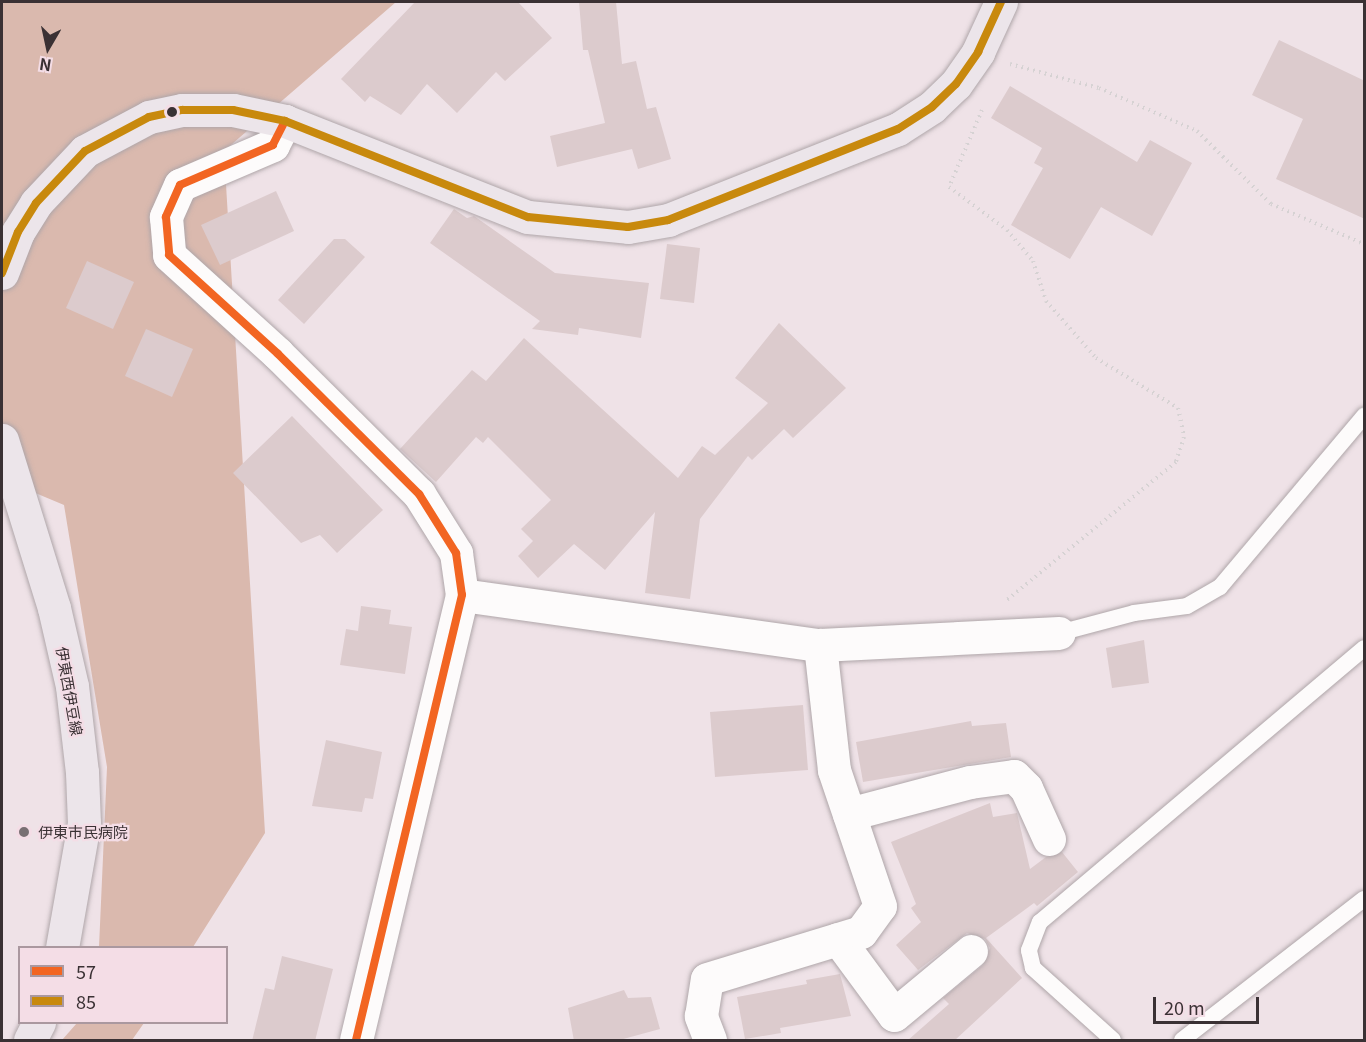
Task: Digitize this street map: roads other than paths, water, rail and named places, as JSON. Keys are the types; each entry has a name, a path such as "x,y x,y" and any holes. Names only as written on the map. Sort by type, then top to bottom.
{"main road":[{"path":"2,273 18,232 36,203 85,151 117,130 149,117 182,110 233,110 285,121 528,217 627,227 668,220 898,129 932,107 956,84 978,52 1001,2"},
{"name":"伊東西伊豆線","path":"2,440 54,608 72,686 82,772 84,823 62,946"},
{"path":"30,1041 38,1024"}],"street":[{"path":"285,121 273,145 180,185 166,217 169,255 278,354 419,494 456,553 462,595 356,1041"},
{"path":"462,595 820,645 1059,633"},
{"path":"710,1041 701,1016 707,979 861,932 880,906 834,771 820,645"},
{"path":"849,814 970,782 1014,776 1026,788 1049,839"},
{"path":"838,939 894,1015 971,951"}],"lane":[{"path":"1059,633 1134,613 1187,606 1220,587 1365,416"},
{"path":"1113,1041 1033,968 1029,950 1040,922 1365,648"},
{"path":"1182,1041 1365,899"}],"place":[{"name":"伊東市民病院","path":"24,832"}]}
